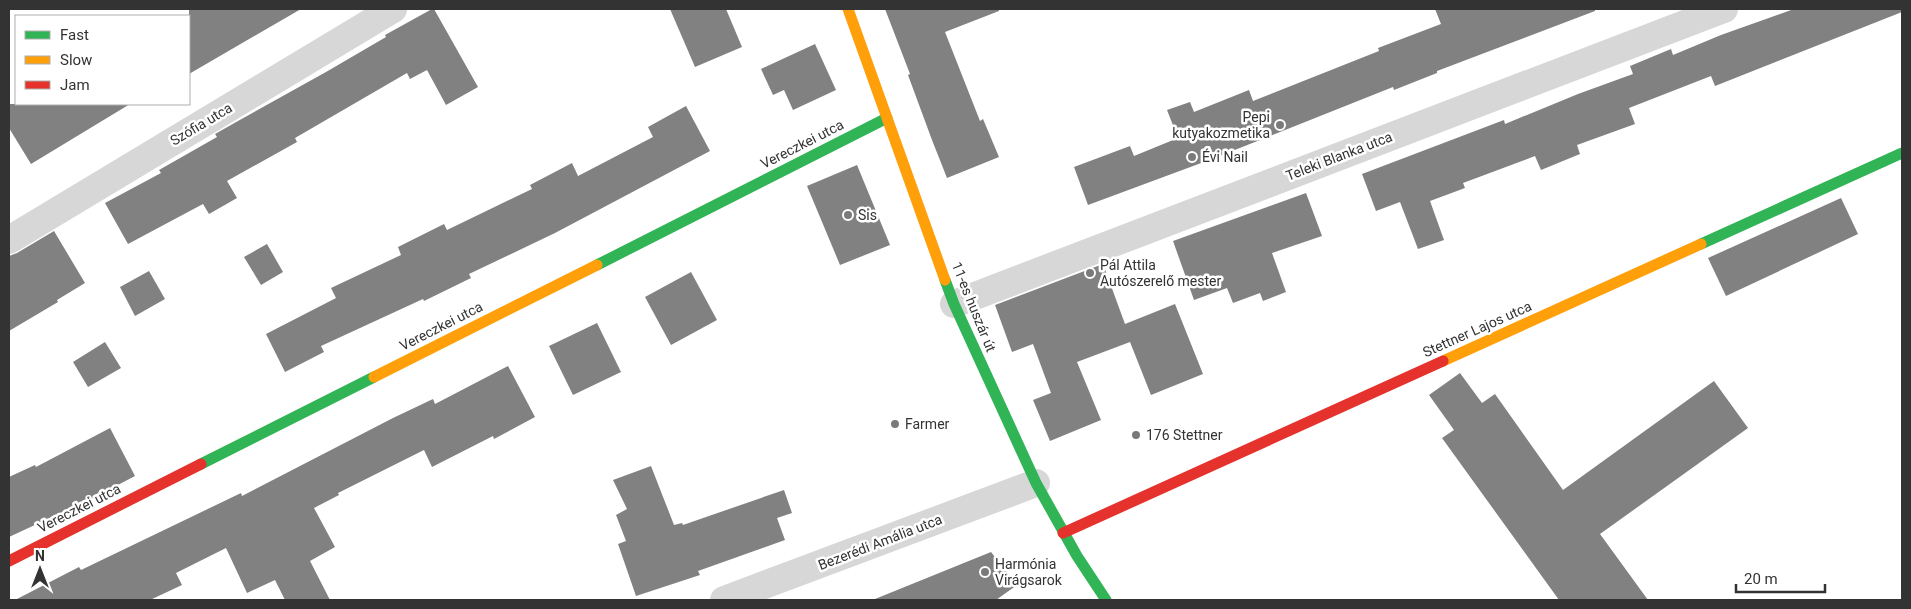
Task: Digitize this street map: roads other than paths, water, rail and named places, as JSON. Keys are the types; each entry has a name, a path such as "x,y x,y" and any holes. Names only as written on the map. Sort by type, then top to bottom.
{"street":[{"name":"Szófia utca","path":"9,240 393,9"},
{"name":"11-es huszár út","path":"848,9 954,304 1036,483 1063,533 1106,600"},
{"name":"Teleki Blanka utca","path":"954,304 1724,9"},
{"name":"Vereczkei utca","path":"9,561 886,118"},
{"name":"Stettner Lajos utca","path":"1063,533 1902,153"},
{"name":"Bezerédi Amália utca","path":"724,600 1036,483"}],"place":[{"name":"Pepi kutyakozmetika","path":"1280,125"},
{"name":"Évi Nail","path":"1192,157"},
{"name":"Sis","path":"848,215"},
{"name":"Pál Attila Autószerelő mester","path":"1090,273"},
{"name":"Farmer","path":"895,424"},
{"name":"176 Stettner","path":"1136,435"},
{"name":"Harmónia Virágsarok","path":"985,572"}]}
